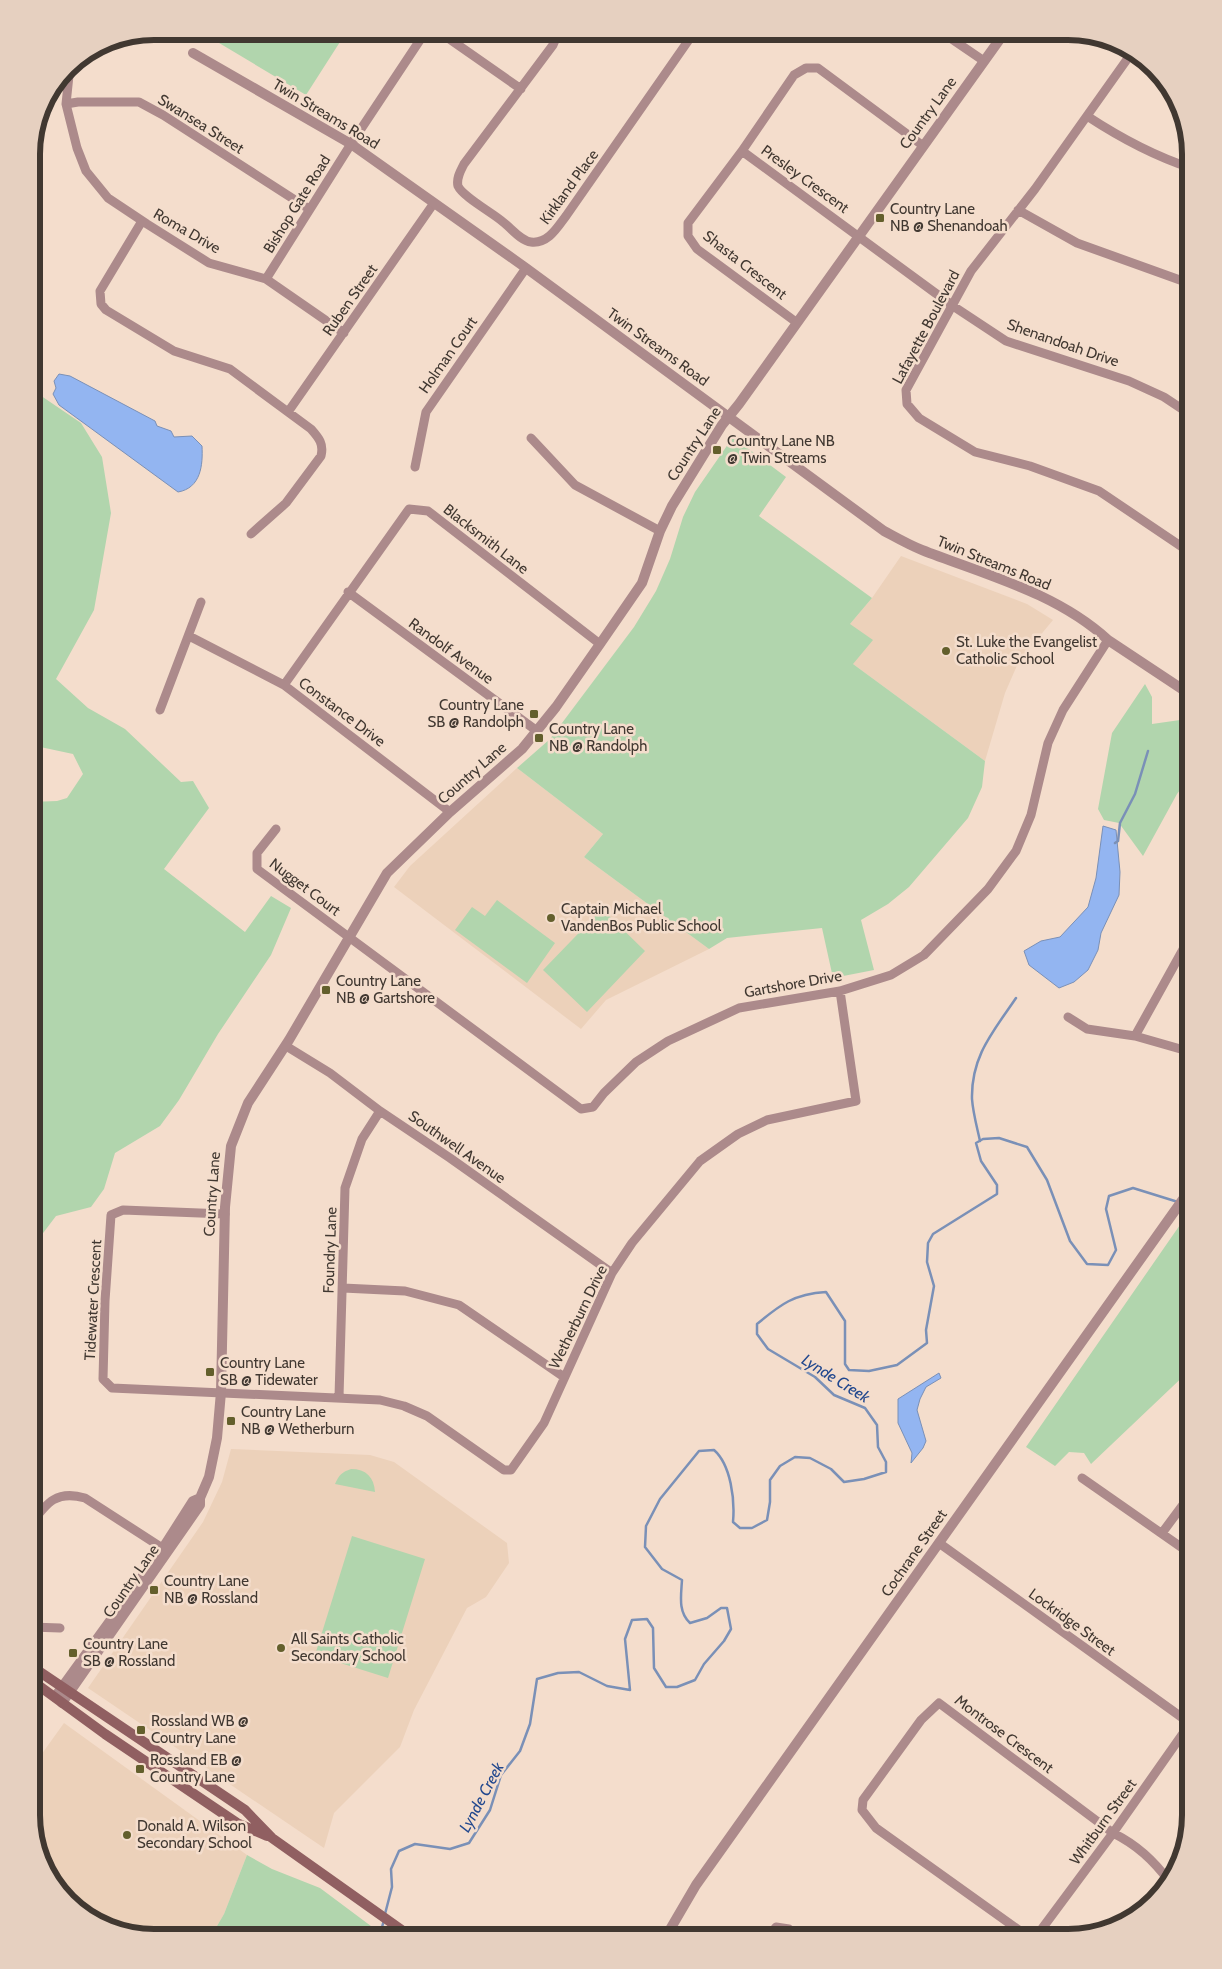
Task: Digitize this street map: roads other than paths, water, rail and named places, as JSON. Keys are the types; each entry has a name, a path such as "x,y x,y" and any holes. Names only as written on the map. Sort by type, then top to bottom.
{"main road":[{"path":"40,1672 246,1810 272,1838"},
{"path":"40,1686 237,1823 272,1838 402,1929"}],"street":[{"name":"Bishop Gate Road","path":"266,279 351,144 420,40"},
{"path":"451,40 521,89"},
{"name":"Kirkland Place","path":"554,40 521,89 464,164 459,173 458,181 458,186 464,194 525,240 532,242 546,240 566,216 689,40"},
{"path":"952,40 984,61"},
{"name":"Country Lane","path":"59,1700 166,1550 193,1502 200,1498 209,1477 218,1438 224,1214 231,1146 248,1103 286,1046 386,873 450,812 522,749 556,707 642,582 660,531 672,506 722,425 729,418 922,145 999,40"},
{"name":"Twin Streams Road","path":"193,52 351,144 526,268 884,531 920,549 1034,592 1091,626 1108,640 1182,689"},
{"name":"Lafayette Boulevard","path":"1128,58 971,272 906,390 907,404 919,418 975,452 1030,466 1099,491 1182,548"},
{"name":"Presley Crescent","path":"858,235 742,150 794,75 806,68 818,68 922,145"},
{"name":"Roma Drive","path":"69,78 66,104 76,148 86,171 108,198 209,262 266,279 344,333"},
{"name":"Swansea Street","path":"66,104 78,102 139,102 163,115 310,209"},
{"path":"1087,116 1115,134 1182,165"},
{"name":"Shasta Crescent","path":"742,150 688,223 688,236 698,249 796,322"},
{"name":"Ruben Street","path":"288,412 434,203"},
{"path":"1018,210 1077,243 1182,281"},
{"path":"142,221 100,291 101,304 106,310 174,351 230,368 311,429 321,440 323,450 321,456 286,503 251,534"},
{"name":"Shenandoah Drive","path":"858,235 953,306 1006,341 1129,381 1164,397 1182,409"},
{"name":"Holman Court","path":"415,467 426,412 526,268"},
{"path":"531,438 575,485 660,531"},
{"name":"Blacksmith Lane","path":"348,592 409,509 428,511 600,644"},
{"name":"Constance Drive","path":"348,592 284,685 450,812"},
{"name":"Randolf Avenue","path":"348,592 536,731"},
{"path":"160,710 201,602"},
{"path":"189,636 284,685"},
{"name":"Gartshore Drive","path":"349,937 581,1109 593,1108 604,1093 636,1062 668,1041 739,1008 840,991 891,975 924,955 994,882 1016,851 1032,815 1048,743 1063,710 1108,640"},
{"name":"Nugget Court","path":"276,829 257,854 257,869 349,937"},
{"path":"1135,1036 1182,951"},
{"name":"Wetherburn Drive","path":"220,1392 380,1400 404,1406 427,1416 504,1470 511,1470 544,1424 612,1273 632,1243 700,1161 738,1134 767,1120 856,1101 840,991"},
{"path":"1068,1017 1087,1029 1135,1036 1182,1049"},
{"name":"Southwell Avenue","path":"286,1046 330,1073 380,1111 450,1158 612,1273"},
{"name":"Foundry Lane","path":"338,1397 345,1188 362,1139 380,1111"},
{"name":"Cochrane Street","path":"670,1929 696,1885 1182,1201"},
{"name":"Tidewater Crescent","path":"220,1392 112,1388 103,1379 111,1216 123,1210 224,1214"},
{"path":"342,1288 405,1291 459,1305 564,1377"},
{"path":"1082,1478 1182,1548"},
{"path":"40,1512 56,1498 71,1494 85,1498 166,1550"},
{"path":"1162,1534 1182,1506"},
{"name":"Lockridge Street","path":"939,1543 1182,1717"},
{"path":"40,1629 60,1628"},
{"name":"Montrose Crescent","path":"1017,1929 876,1828 862,1810 863,1800 921,1720 939,1703 1113,1833"},
{"name":"Whitburn Street","path":"1042,1929 1113,1833 1182,1734"},
{"path":"1113,1833 1125,1839 1152,1859 1165,1875"},
{"path":"774,1929 776,1927 789,1929"}],"water":[{"path":"59,374 70,376 155,421 157,426 171,431 174,437 192,436 202,446 202,461 199,475 192,486 178,492 59,405 53,394 56,388 54,381"},
{"path":"1103,826 1116,830 1120,872 1119,895 1101,933 1098,950 1088,970 1074,982 1059,988 1029,965 1024,951 1041,941 1060,937 1088,907 1096,878"},
{"path":"939,1373 941,1378 926,1387 920,1399 917,1410 926,1441 911,1463 912,1453 898,1423 898,1399"}],"waterway":[{"path":"1115,843 1118,841 1120,823 1135,794 1148,751"},
{"path":"980,1141 972,1099 975,1070 985,1045 1016,998"},
{"name":"Lynde Creek","path":"385,1914 392,1887 391,1869 399,1851 415,1844 450,1849 469,1843 490,1810 501,1775 520,1751 530,1724 537,1679 558,1673 579,1672 607,1686 630,1690 625,1639 632,1620 647,1619 653,1628 654,1668 666,1687 677,1687 695,1680 704,1664 724,1641 731,1629 727,1608 721,1608 707,1618 690,1623 682,1609 682,1580 662,1569 645,1547 646,1526 660,1499 699,1451 714,1450 720,1456 731,1483 733,1522 740,1528 752,1528 767,1520 770,1502 770,1480 780,1466 795,1457 810,1458 831,1469 844,1482 864,1479 886,1472 886,1462 878,1447 877,1425 865,1408 834,1395 815,1377 768,1349 757,1334 757,1324 789,1301 805,1295 826,1292 845,1321 845,1364 849,1370 869,1371 897,1365 927,1343 926,1330 934,1286 927,1262 928,1243 933,1234 997,1194 997,1185 981,1161 976,1143 983,1139 999,1138 1027,1147 1047,1180 1070,1241 1087,1264 1108,1265 1116,1250 1106,1209 1109,1196 1133,1188 1178,1202"},
{"name":"Lynde Creek","path":"382,1929 384,1920"}],"place":[{"name":"Country Lane NB @ Shenandoah","path":"880,218"},
{"name":"Country Lane NB @ Twin Streams","path":"717,450"},
{"name":"St. Luke the Evangelist Catholic School","path":"946,651"},
{"name":"Country Lane SB @ Randolph","path":"534,714"},
{"name":"Country Lane NB @ Randolph","path":"539,738"},
{"name":"Captain Michael VandenBos Public School","path":"551,918"},
{"name":"Country Lane NB @ Gartshore","path":"326,990"},
{"name":"Country Lane SB @ Tidewater","path":"210,1372"},
{"name":"Country Lane NB @ Wetherburn","path":"231,1421"},
{"name":"Country Lane NB @ Rossland","path":"154,1590"},
{"name":"All Saints Catholic Secondary School","path":"281,1648"},
{"name":"Country Lane SB @ Rossland","path":"73,1653"},
{"name":"Rossland WB @ Country Lane","path":"141,1730"},
{"name":"Rossland EB @ Country Lane","path":"140,1769"},
{"name":"Donald A. Wilson Secondary School","path":"127,1835"}]}
